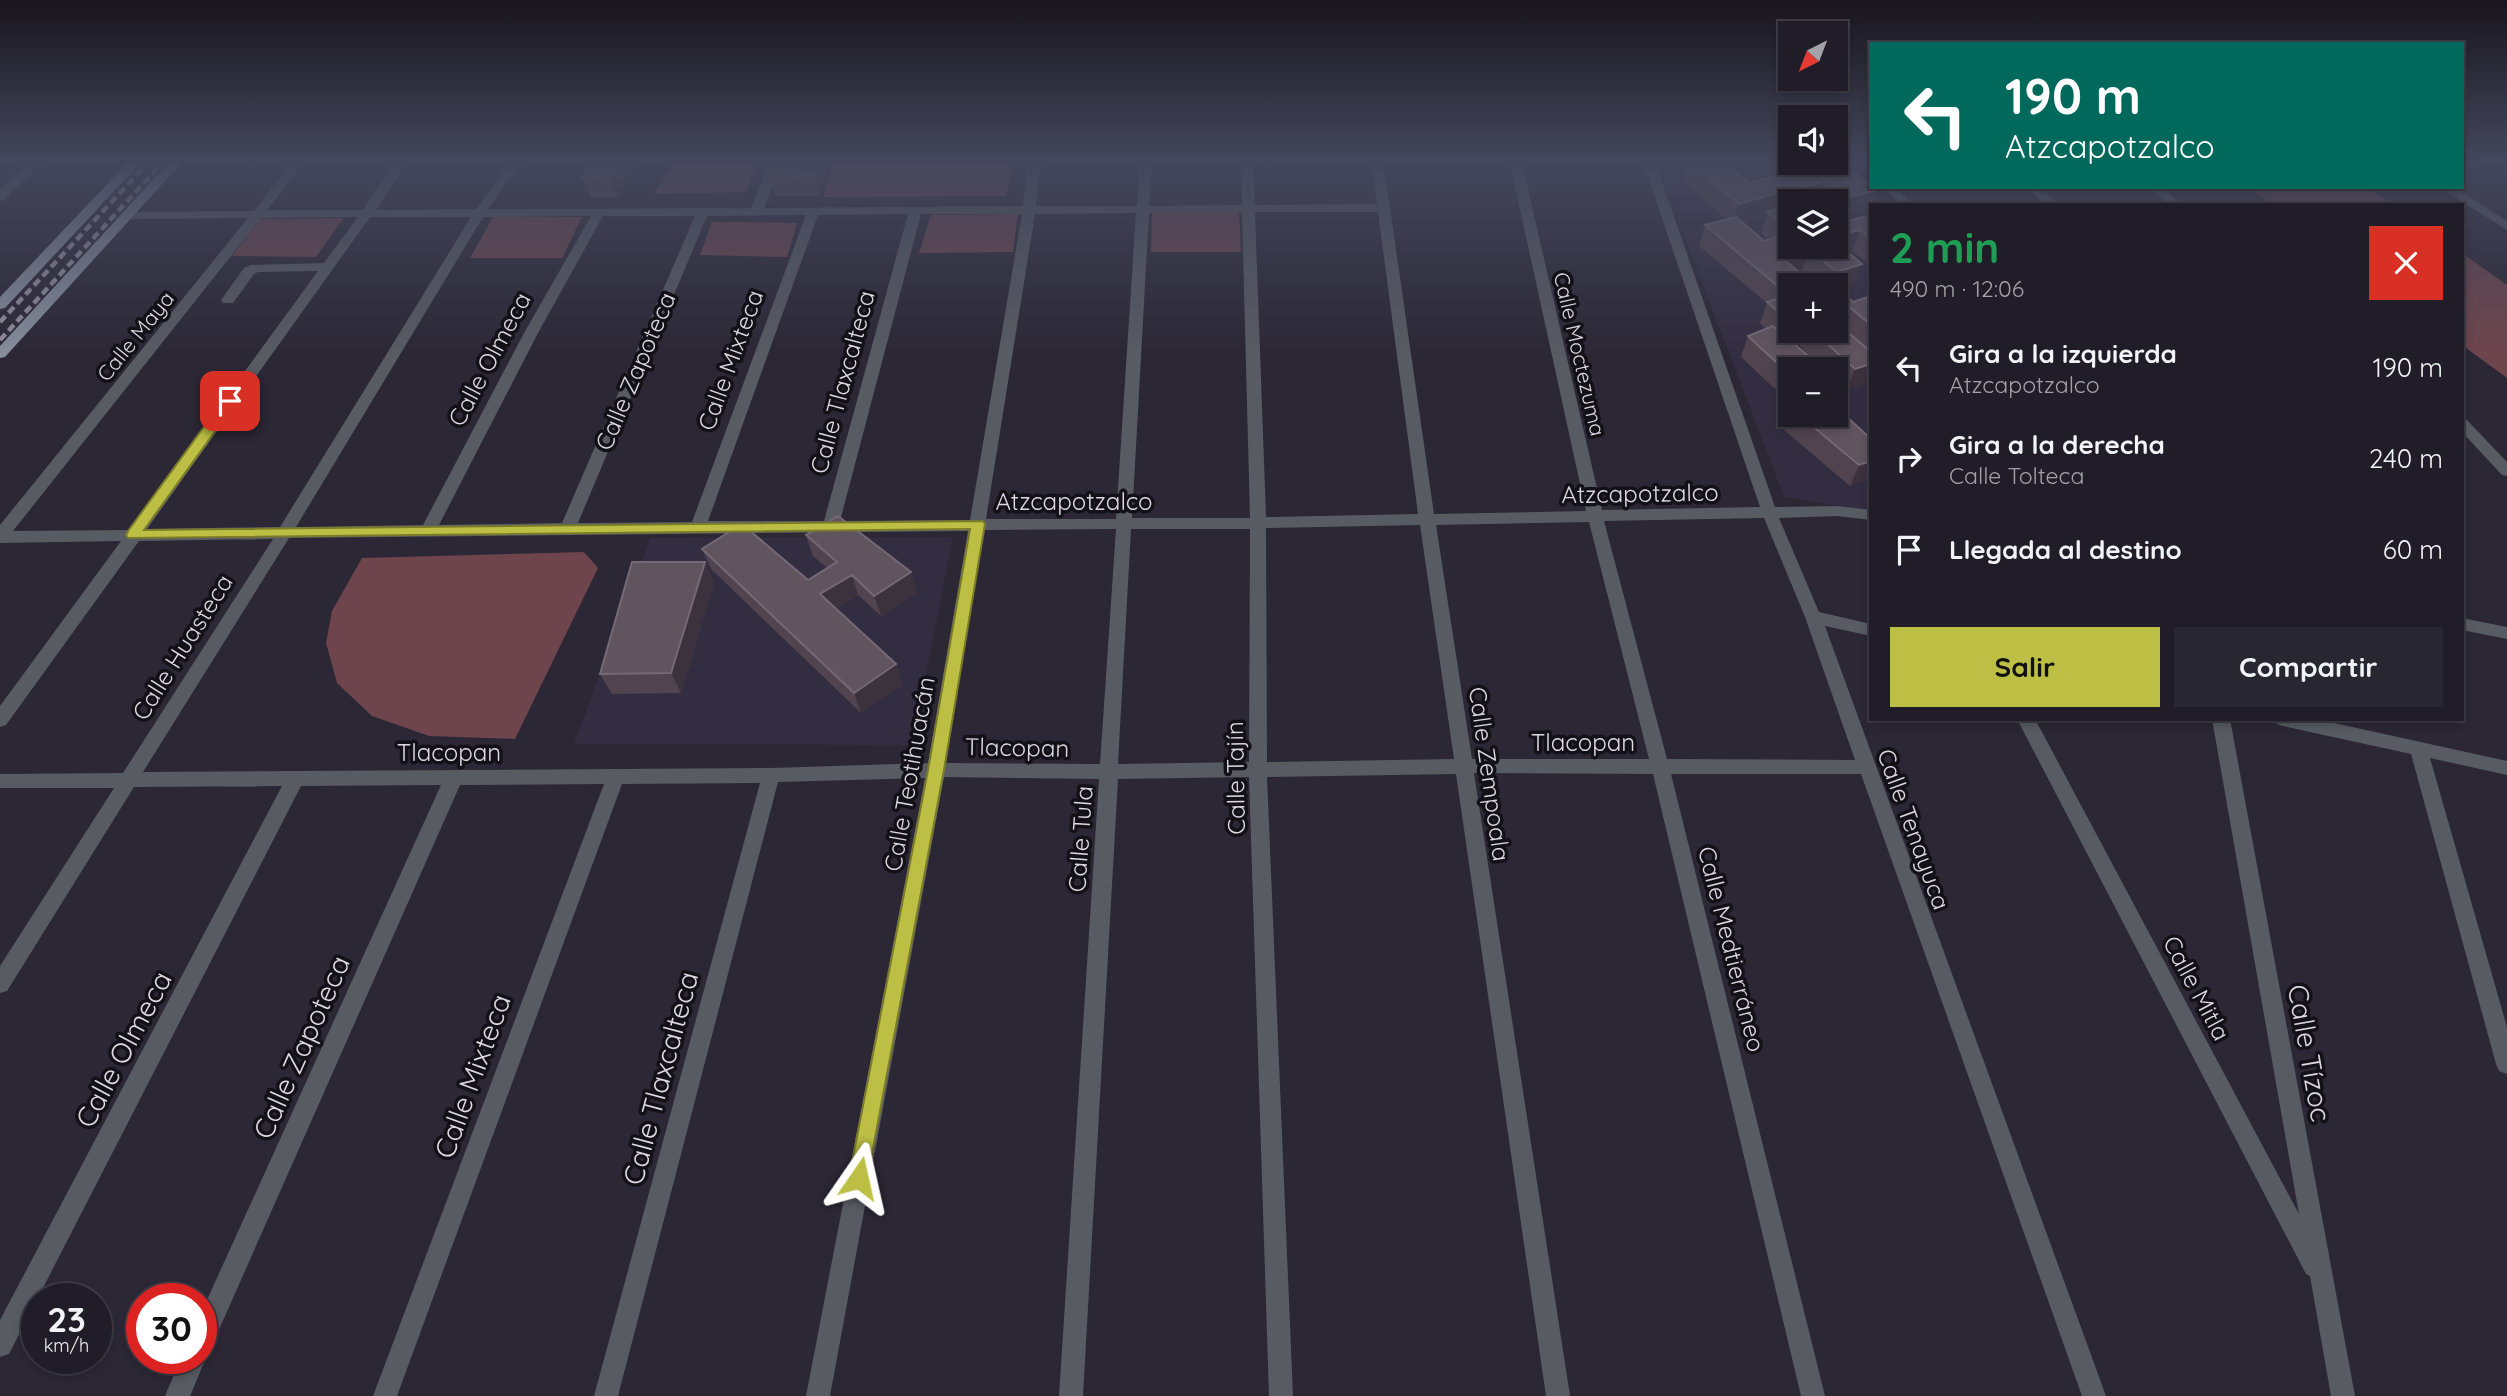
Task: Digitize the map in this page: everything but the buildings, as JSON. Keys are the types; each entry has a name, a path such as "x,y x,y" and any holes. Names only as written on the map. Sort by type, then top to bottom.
{"main road":[{"path":"3,299 75,224"},
{"path":"0,354 121,224"}],"street":[{"name":"Calle Maya","path":"0,536 251,224"},
{"path":"0,720 359,224"},
{"name":"Calle Huasteca","path":"0,984 285,532 473,224"},
{"name":"Calle Olmeca","path":"428,531 531,333 593,224"},
{"name":"Calle Zapoteca","path":"568,528 697,224"},
{"name":"Calle Mixteca","path":"698,527 809,224"},
{"name":"Calle Tlaxcalteca","path":"831,525 912,224"},
{"name":"Calle Teotihuacán","path":"818,1396 936,770 1027,224"},
{"name":"Calle Tula","path":"1071,1396 1141,224"},
{"name":"Calle Tajín","path":"1248,224 1258,523 1258,770 1281,1396"},
{"name":"Calle Zempoala","path":"1386,224 1427,520 1558,1396"},
{"name":"Calle Moctezuma","path":"1530,224 1595,516"},
{"name":"Calle Tenayuca","path":"1670,224 1770,514 1813,617 2094,1396"},
{"path":"228,300 240,282 256,268 327,267"},
{"path":"206,282 240,282"},
{"path":"2464,425 2507,471"},
{"name":"Atzcapotzalco","path":"0,536 831,525 1124,525 1837,511 1869,515"},
{"name":"Calle Medtierráneo","path":"1595,516 1660,767 1813,1396"},
{"path":"1813,617 1869,630"},
{"path":"2464,624 2507,633"},
{"name":"Calle Mitla","path":"2027,721 2322,1282"},
{"name":"Calle Tízoc","path":"2221,721 2343,1396"},
{"path":"2292,721 2507,768"},
{"path":"2419,750 2507,1064"},
{"name":"Tlacopan","path":"0,781 771,775 936,770 1109,772 1464,766 1865,767"},
{"name":"Calle Tlaxcalteca","path":"607,1396 771,775"},
{"name":"Calle Mixteca","path":"385,1396 616,776"},
{"name":"Calle Zapoteca","path":"217,1305 454,777"},
{"name":"Calle Olmeca","path":"0,1345 296,778"},
{"path":"177,1396 187,1374"}],"shaded area":[{"path":"256,224 339,224 316,257 232,256"},
{"path":"489,224 579,224 562,258 470,258"},
{"path":"711,224 797,224 787,257 700,255"},
{"path":"928,224 1017,224 1013,252 919,253"},
{"path":"1152,224 1240,224 1241,252 1151,252"},
{"path":"1680,224 1778,224 1778,259 1848,259 1848,224 1869,224 1869,511 1784,497"},
{"path":"2464,254 2507,285 2507,378 2464,346"},
{"path":"953,537 912,745 574,744 650,538"},
{"path":"584,552 598,568 515,739 429,736 372,716 337,683 326,643 332,611 362,558"}],"railway":[{"path":"0,322 91,224"},
{"path":"0,340 106,224"}],"route":[{"path":"230,401 133,535 978,524 936,770 859,1178"}]}
